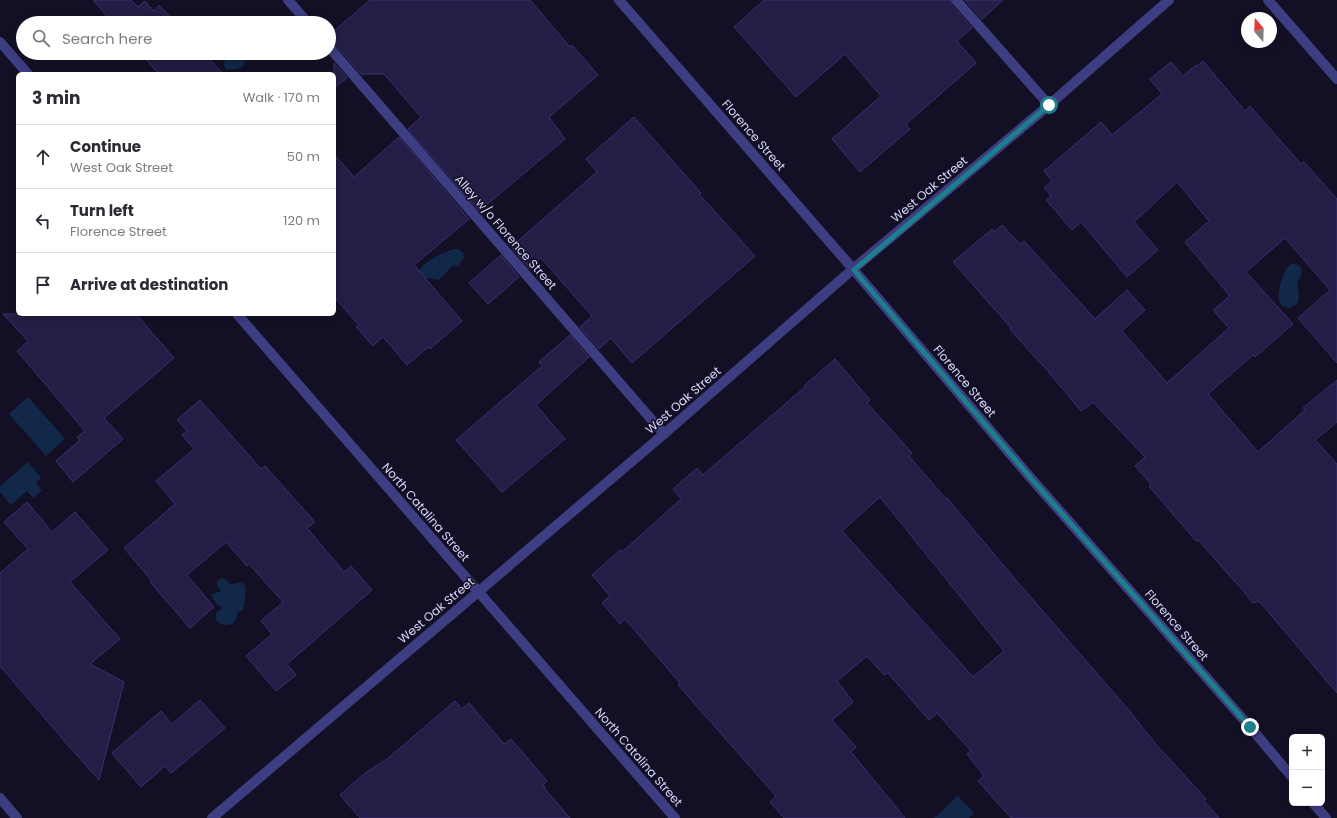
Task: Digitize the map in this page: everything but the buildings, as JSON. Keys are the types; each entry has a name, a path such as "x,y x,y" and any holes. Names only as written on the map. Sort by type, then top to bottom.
{"street":[{"path":"288,0 302,16"},
{"name":"Florence Street","path":"619,0 854,270 1024,470 1289,773"},
{"path":"956,0 1049,105"},
{"name":"West Oak Street","path":"212,818 1049,105 1169,0"},
{"path":"1268,0 1337,79"},
{"path":"0,42 26,72"},
{"name":"Alley w/o Florence Street","path":"336,56 664,434"},
{"name":"North Catalina Street","path":"240,316 675,818"},
{"path":"0,798 17,818"},
{"path":"1316,806 1326,818"}],"water":[{"path":"225,60 245,60 241,68 226,70 224,64"},
{"path":"458,249 463,253 464,258 459,263 460,265 455,267 455,265 452,266 439,280 427,278 420,280 417,272 425,264 438,255"},
{"path":"1291,264 1296,264 1299,266 1302,273 1297,284 1299,296 1297,304 1290,308 1282,306 1279,302 1279,296 1280,286 1284,275 1288,266"},
{"path":"28,397 65,439 46,456 9,414"},
{"path":"28,462 41,478 36,483 42,491 33,498 27,491 11,505 0,492 0,486"},
{"path":"222,578 227,580 230,585 242,583 245,585 246,590 243,610 237,612 236,619 229,625 223,625 216,620 216,613 221,609 221,607 217,605 211,595 221,591 217,586 217,581"},
{"path":"958,796 974,813 969,818 934,818"}],"route":[{"path":"1049,105 854,270 1029,476 1250,727"}]}
